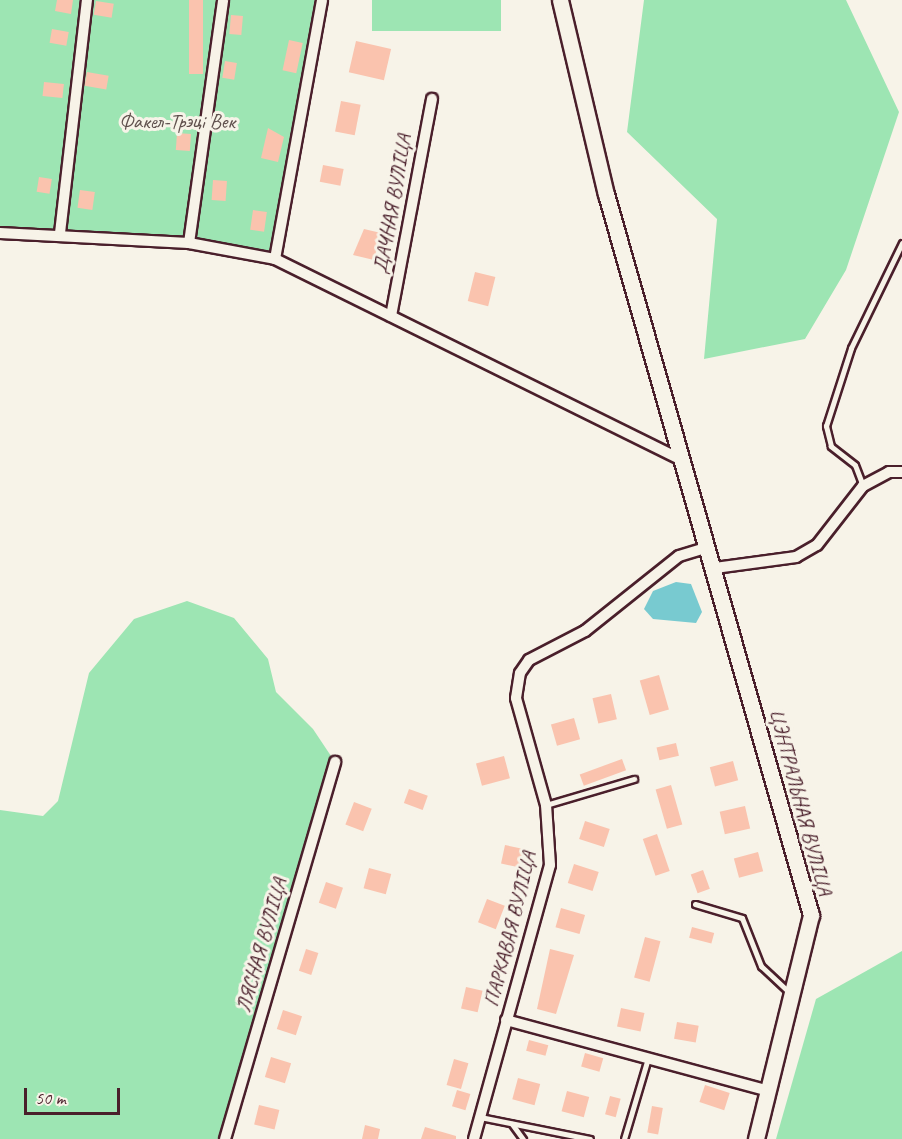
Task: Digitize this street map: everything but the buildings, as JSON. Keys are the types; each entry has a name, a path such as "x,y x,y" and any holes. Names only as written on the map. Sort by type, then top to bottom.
{"street":[{"path":"60,233 87,0"},
{"path":"189,243 223,0"},
{"path":"275,259 322,0"},
{"name":"ЦЭНТРАЛЬНАЯ ВУЛІЦА","path":"560,0 606,194 715,568 811,915 756,1139"},
{"name":"ДАЧНАЯ ВУЛІЦА","path":"392,316 432,99"},
{"path":"0,233 60,233 189,243 275,259 683,461"},
{"path":"715,568 796,557 817,545 863,486 889,472 902,472"},
{"name":"ПАРКАВАЯ ВУЛІЦА","path":"474,1139 550,865 546,805 516,698 520,673 529,660 585,631 679,556 709,547"},
{"name":"ЛЯСНАЯ ВУЛІЦА","path":"225,1139 335,762"},
{"path":"506,1020 648,1056 769,1091"}],"lane":[{"path":"863,486 855,465 831,446 825,426 851,348 902,243"},
{"path":"546,805 634,779"},
{"path":"695,904 742,918 761,966 792,995"},
{"path":"624,1139 648,1056"},
{"path":"480,1117 590,1139"},
{"path":"511,1123 523,1139"}],"green space":[{"name":"Факел-Трэці Век","path":"0,0 322,0 275,259 189,243 0,233"},
{"path":"372,0 501,0 501,31 372,31"},
{"path":"644,0 846,0 899,112 846,270 805,339 704,359 717,219 627,132"},
{"path":"187,601 234,618 268,659 276,692 313,729 335,762 225,1139 0,1139 0,810 43,816 58,801 89,673 134,619"},
{"path":"902,951 902,1139 776,1139 816,999"}],"water":[{"path":"676,582 691,584 702,612 696,623 653,619 644,609 653,591"}]}
